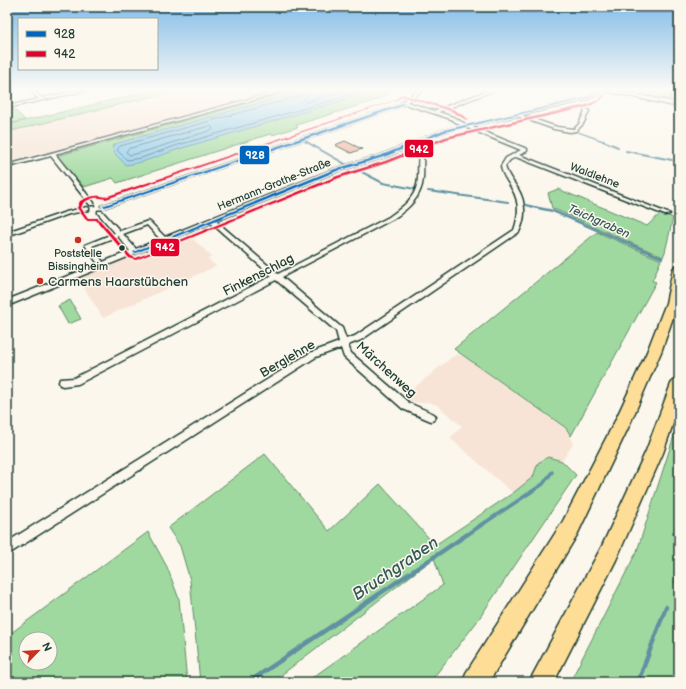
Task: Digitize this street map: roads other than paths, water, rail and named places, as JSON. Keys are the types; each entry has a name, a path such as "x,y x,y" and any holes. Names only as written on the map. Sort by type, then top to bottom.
{"highway":[{"path":"475,682 570,528 621,426 654,352 672,303 679,269"},
{"path":"541,682 609,553 654,453 679,384"}],"street":[{"path":"7,166 169,122"},
{"path":"87,209 91,213 100,212 105,208 104,206 351,122"},
{"path":"457,122 466,126"},
{"name":"Hermann-Grothe-Straße","path":"7,303 336,170 383,156 444,131 485,122"},
{"path":"541,122 562,129 572,130 578,127 581,122"},
{"name":"Berglehne","path":"7,549 313,355 358,338 517,231 521,220 522,204 518,192 504,173 503,166 504,162 525,150 466,126"},
{"name":"Finkenschlag","path":"63,382 75,381 391,218 405,208 418,189 420,182 419,157 427,142 425,139"},
{"path":"408,146 421,151"},
{"path":"52,154 92,204"},
{"name":"Waldlehne","path":"515,155 667,214"},
{"path":"7,234 68,213 87,209 86,207 92,204 100,203 104,206"},
{"path":"100,212 120,233 135,252"},
{"name":"Märchenweg","path":"211,220 339,330 347,355 406,406 431,416"},
{"path":"102,265 88,245 148,222 164,240"}],"water":[{"path":"192,122 270,122 179,149 142,162 126,165 115,154 112,146"}],"waterway":[{"path":"578,132 606,142"},
{"path":"603,141 618,147"},
{"name":"Teichgraben","path":"306,142 347,165"},
{"path":"626,151 672,160"},
{"path":"7,168 41,159"},
{"name":"Teichgraben","path":"356,169 383,183 415,189"},
{"name":"Teichgraben","path":"428,191 508,202"},
{"name":"Teichgraben","path":"526,205 538,208"},
{"name":"Teichgraben","path":"533,207 538,208"},
{"name":"Teichgraben","path":"538,208 553,211 662,258"},
{"name":"Bruchgraben","path":"483,524 543,484 552,472"},
{"name":"Bruchgraben","path":"249,682 484,523"},
{"name":"Bruchgraben","path":"674,533 679,533"},
{"path":"676,582 679,571"},
{"path":"638,682 666,607"}],"place":[{"name":"Poststelle Bissingheim","path":"78,240"},
{"name":"Carmens Haarstübchen","path":"40,281"}]}
